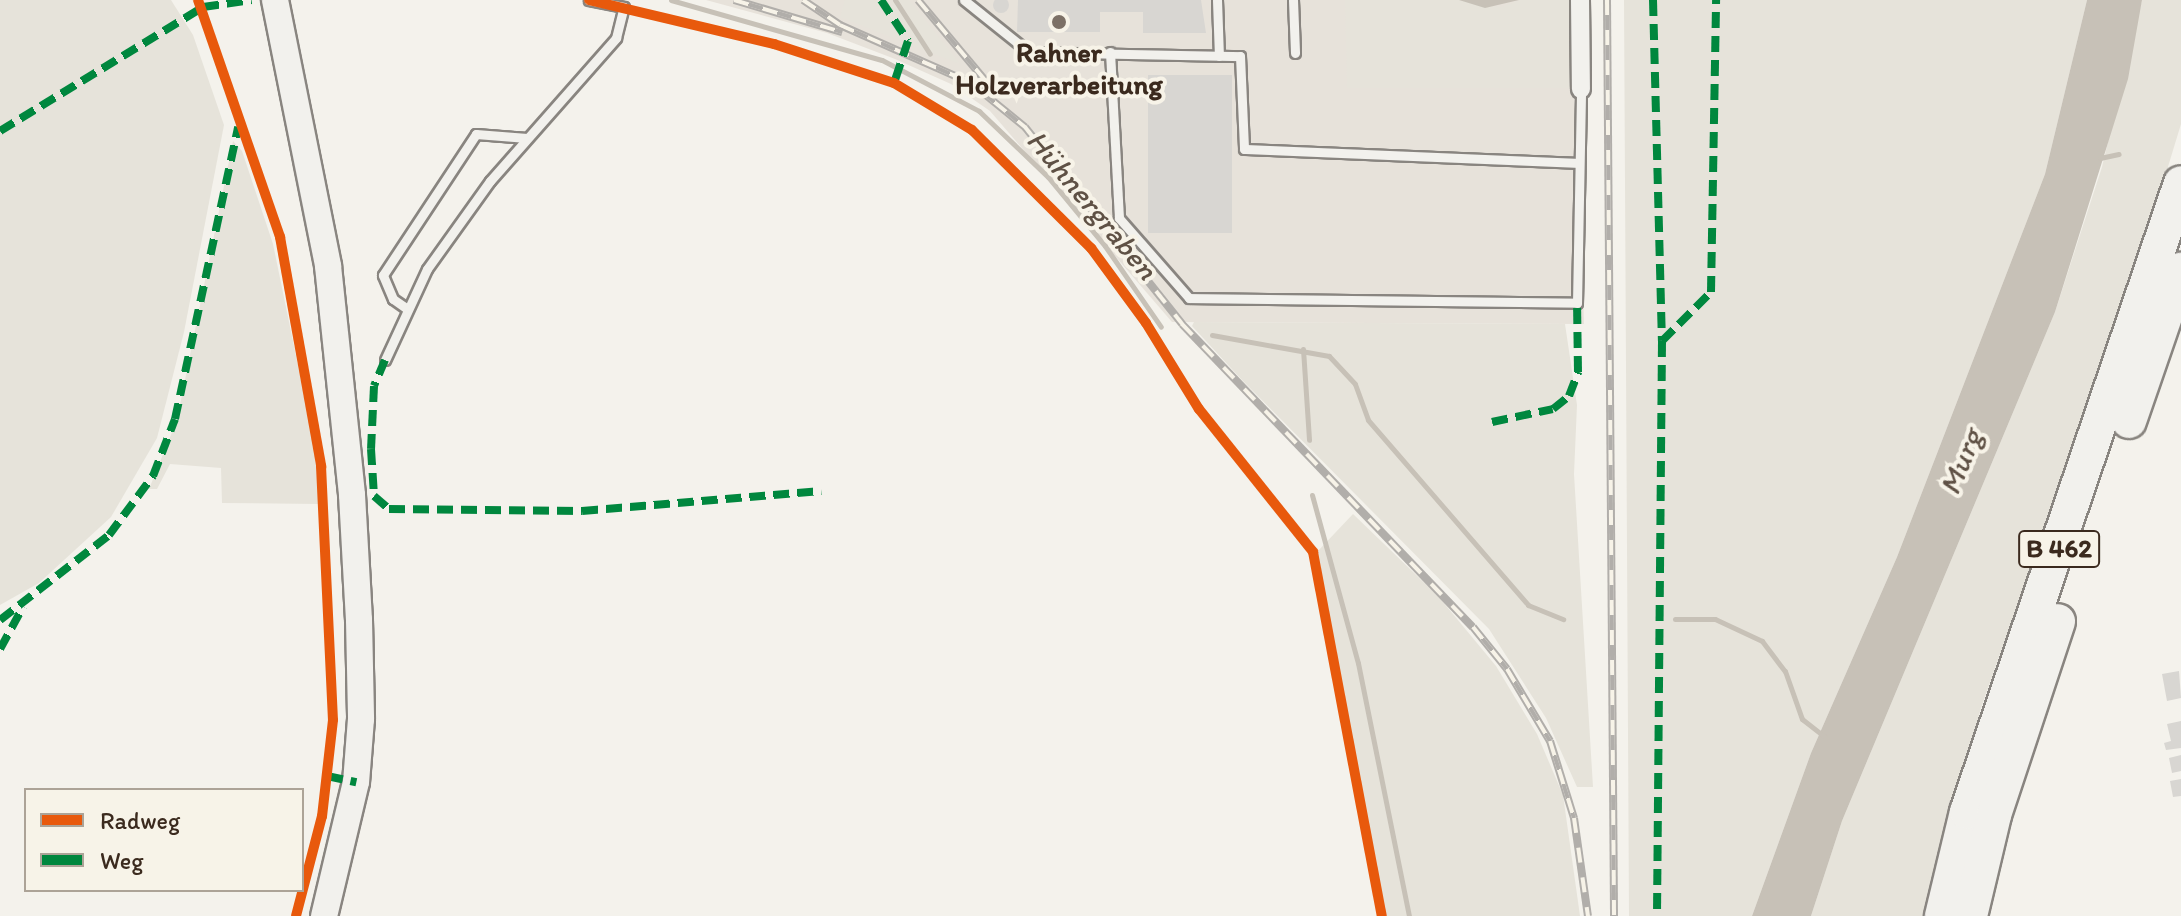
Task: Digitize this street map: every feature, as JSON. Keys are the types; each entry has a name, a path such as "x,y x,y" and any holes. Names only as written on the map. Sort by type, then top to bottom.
{"highway":[{"name":"B 462","path":"1942,916 1967,812 2181,183"},
{"name":"B 462","path":"1970,916 2009,770 2181,270"}],"street":[{"path":"275,0 328,266 359,620 361,719 356,782 324,916"},
{"path":"1580,0 1581,89"}],"lane":[{"path":"385,360 406,308 463,219 527,138 616,38 624,7 589,0"},
{"path":"964,0 1029,52 1240,56 1244,149 1576,163"},
{"path":"1217,0 1219,56"},
{"path":"1293,0 1295,53"},
{"path":"1110,52 1119,218 1189,298 1577,303 1576,163 1581,89"},
{"path":"406,308 393,299 383,275 476,134 527,138"}],"shaded area":[{"path":"0,0 171,0 193,35 224,125 184,332 157,438 111,517 39,583 0,605"},
{"path":"706,0 1574,0 1584,324 1172,322 990,111 951,84 827,33"},
{"path":"845,0 909,0 960,64 840,17"},
{"path":"1345,0 1459,0 1502,7 1519,0 1574,0 1575,88 1347,88"},
{"path":"1624,0 2087,0 2045,174 1897,557 1811,753 1752,916 1629,916"},
{"path":"2142,0 2181,0 2181,124 2142,252 1981,708 1924,916 1811,916 1842,821 2055,312 2102,167"},
{"path":"233,141 242,151 273,244 316,453 319,504 222,503 221,468 170,464 157,489 149,489 177,420"},
{"path":"1194,322 1565,324 1577,405 1574,474 1593,787 1577,787 1546,718 1489,629 1242,380 1192,326"},
{"path":"1353,514 1438,596 1496,666 1537,734 1563,795 1580,916 1386,916 1317,552"}],"water":[{"path":"1459,0 1519,0 1485,8"},
{"name":"Murg","path":"2087,0 2142,0 2128,79 2055,312 1842,821 1811,916 1752,916 1811,753 1897,557 2045,174"}],"building":[{"path":"996,0 1006,0 1009,5 1006,10 1001,13 996,10 993,5"},
{"path":"1018,0 1201,0 1206,33 1143,33 1143,12 1100,12 1100,32 1017,32"},
{"path":"1148,75 1232,75 1232,233 1148,233"},
{"path":"2179,671 2181,698 2167,701 2162,674"},
{"path":"2181,721 2181,748 2166,750 2164,743 2171,741 2167,724"},
{"path":"2181,755 2181,771 2172,773 2169,758"},
{"path":"2181,779 2181,796 2173,797 2170,781"}],"waterway":[{"name":"Hühnergraben","path":"671,0 882,60 979,111 1048,177 1105,246 1161,327"},
{"path":"895,0 930,54"},
{"path":"2100,158 2119,154"},
{"name":"Hühnergraben","path":"1212,335 1329,356 1355,384 1368,420 1528,605 1563,619"},
{"path":"1303,349 1309,440"},
{"path":"1312,495 1358,663 1409,916"},
{"name":"Hühnergraben","path":"1675,619 1715,619 1762,641 1785,671 1802,719 1825,737"}],"railway":[{"path":"734,0 842,32"},
{"path":"803,0 840,25 971,83 1025,127 1182,324 1473,627 1507,669 1550,741 1574,818 1588,916"},
{"path":"918,0 995,92"},
{"path":"1607,0 1614,916"}],"marked path":[{"path":"0,131 203,7 252,0"},
{"path":"881,0 908,41 894,83"},
{"path":"1653,0 1662,341 1657,916"},
{"path":"1662,341 1711,292 1716,0"},
{"path":"0,620 109,535 153,476 175,419 238,127"},
{"path":"1492,422 1553,409 1569,396 1578,372 1577,303"},
{"path":"385,360 374,386 371,449 374,496 389,509 582,511 821,491"},
{"path":"0,649 23,607"},
{"path":"327,776 356,782"}],"cycle path":[{"path":"198,0 280,237 321,466 333,720 322,816 304,885"},
{"path":"589,0 774,44 894,83 972,130 1091,248 1146,323 1199,409 1313,552 1382,916"},
{"path":"296,916 302,892"}],"place":[{"name":"Rahner Holzverarbeitung","path":"1059,22"}]}
